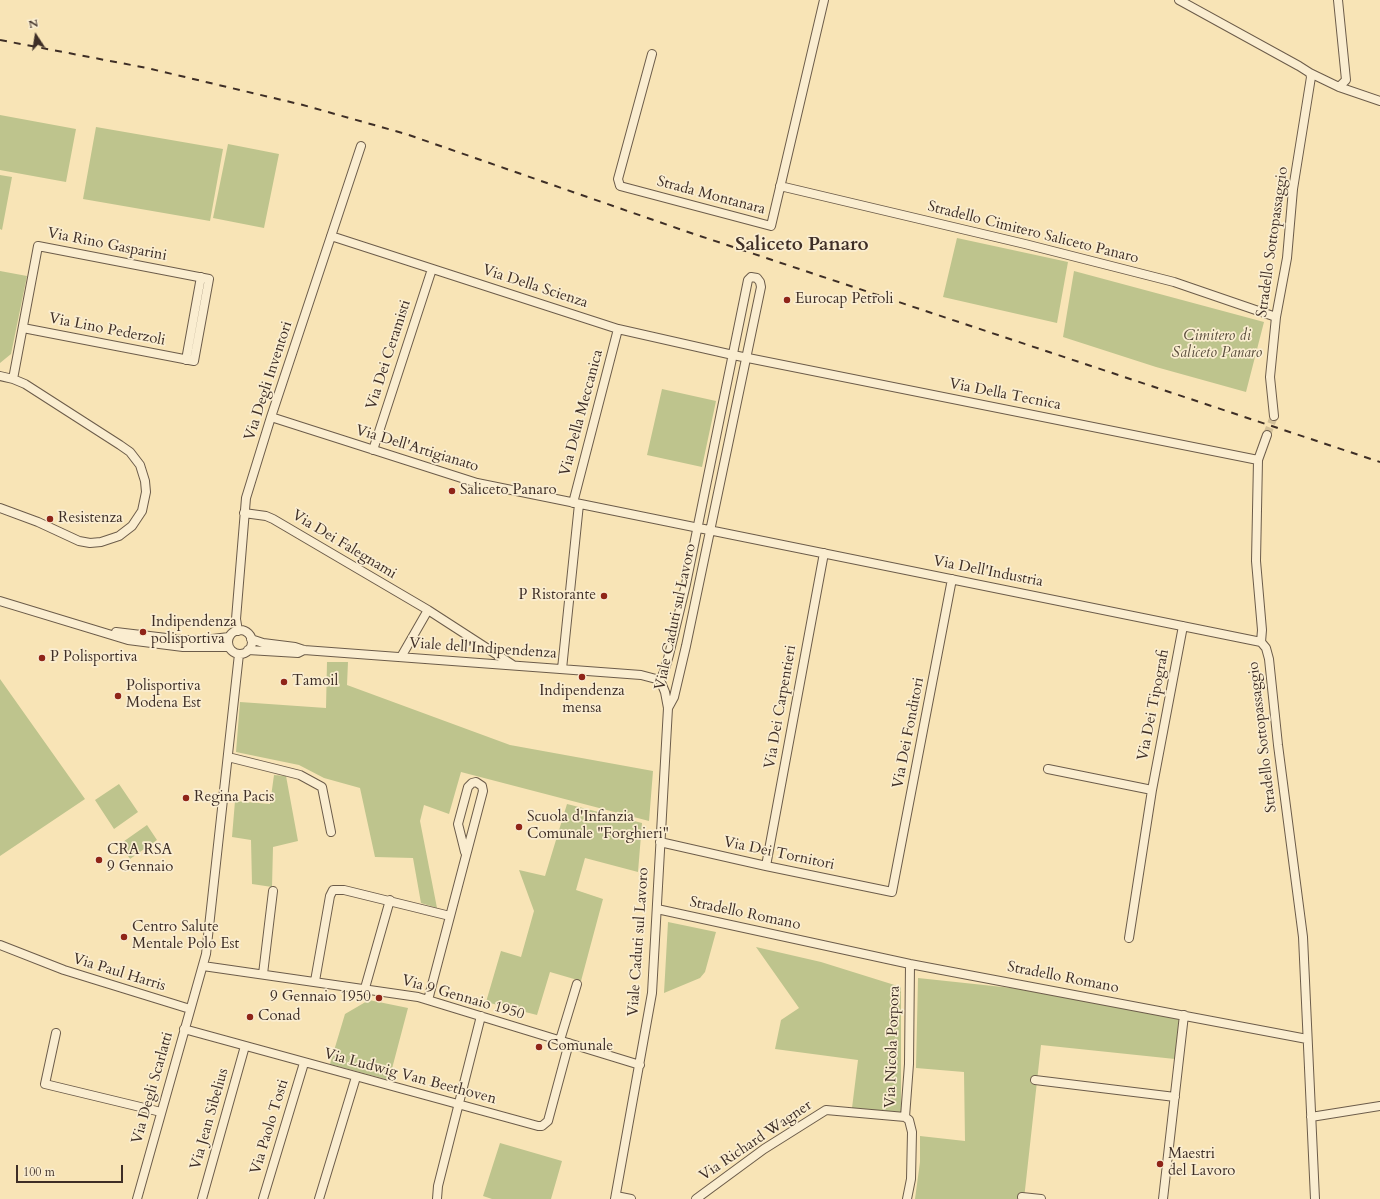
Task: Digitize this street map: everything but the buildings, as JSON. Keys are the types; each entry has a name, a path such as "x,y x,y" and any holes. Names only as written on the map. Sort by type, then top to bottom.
{"street":[{"name":"Strada Montanara","path":"652,54 618,179 620,186 771,226 824,0"},
{"path":"1179,0 1310,73 1339,87 1380,101"},
{"path":"1338,0 1346,80 1339,87"},
{"name":"Stradello Sottopassaggio","path":"1274,416 1270,377 1276,317 1287,258 1293,189 1311,81 1310,73"},
{"name":"Via Degli Inventori","path":"238,631 236,620 246,498 271,417 361,146"},
{"name":"Stradello Cimitero Saliceto Panaro","path":"780,186 1025,244 1174,282 1276,317"},
{"name":"Via Della Scienza","path":"331,236 618,329 733,355"},
{"name":"Via Rino Gasparini","path":"13,378 38,246 205,278"},
{"name":"Via Dei Ceramisti","path":"373,450 432,269"},
{"name":"Viale Caduti sul Lavoro","path":"615,1197 652,993 668,708 665,692 660,680 669,655 698,528 748,280 751,277 757,278 761,287 681,668 674,697 668,708"},
{"name":"Via Lino Pederzoli","path":"23,328 190,361 205,278"},
{"name":"Via Della Meccanica","path":"562,669 576,504 618,329"},
{"path":"733,355 746,358"},
{"name":"Via Della Tecnica","path":"746,358 1258,460"},
{"path":"0,376 13,378 32,388 130,452 142,470 146,492 142,511 132,526 115,538 96,543 79,541 38,522 0,508"},
{"name":"Via Dell'Artigianato","path":"271,417 477,483 698,528"},
{"name":"Stradello Sottopassaggio","path":"1267,435 1258,460 1256,561 1262,630 1261,642 1266,648 1269,659 1278,745 1303,937 1307,1039"},
{"name":"Via Dei Falegnami","path":"244,513 266,516 273,519 428,610 515,666"},
{"name":"Viale Caduti sul Lavoro","path":"698,528 710,531"},
{"name":"Via Dell'Industria","path":"710,531 1261,642"},
{"name":"Via Dei Carpentieri","path":"766,866 824,553"},
{"name":"Via Dei Fonditori","path":"892,892 952,579"},
{"path":"0,601 90,629 149,644 183,647 229,647"},
{"path":"401,657 428,610"},
{"name":"Via Dei Tipografi","path":"1129,938 1152,790 1183,626"},
{"path":"90,629 183,640 204,640 229,637 238,631 244,631 251,638 251,644 248,650 239,654 233,652 229,647 229,637"},
{"name":"Viale dell'Indipendenza","path":"251,638 263,643 295,647 304,650 641,675 660,680"},
{"name":"Viale dell'Indipendenza","path":"248,650 298,653 304,650"},
{"path":"190,1008 203,966 209,936 239,654"},
{"path":"228,757 300,775 322,787 331,832"},
{"path":"1048,769 1152,790"},
{"path":"428,1000 465,852 483,791 482,786 476,782 472,782 468,787 458,824 465,852"},
{"name":"Via Dei Tornitori","path":"660,842 892,892"},
{"path":"315,982 330,896 333,890 344,890 390,900 450,916"},
{"path":"263,974 273,891"},
{"path":"365,988 390,900"},
{"name":"Stradello Romano","path":"657,909 910,964 1307,1039"},
{"name":"Via Paul Harris","path":"0,945 64,970 190,1008"},
{"name":"Via Nicola Porpora","path":"907,1199 911,1179 912,1132 909,1120 905,1117 909,1064 910,964"},
{"name":"Via 9 Gennaio 1950","path":"203,966 398,993 428,1000 640,1065"},
{"path":"560,1040 577,984"},
{"name":"Via Degli Scarlatti","path":"137,1199 190,1008"},
{"path":"1163,1199 1184,1015"},
{"path":"437,1199 438,1186 481,1016"},
{"name":"Via Ludwig Van Beethoven","path":"184,1029 538,1126 546,1124 548,1121 569,1044"},
{"path":"56,1033 45,1084 161,1112"},
{"path":"1307,1039 1315,1199"},
{"name":"Via Jean Sibelius","path":"202,1199 245,1046"},
{"name":"Via Paolo Tosti","path":"263,1199 304,1063"},
{"path":"319,1199 356,1077"},
{"path":"1035,1080 1175,1097"},
{"path":"1311,1117 1380,1106"},
{"name":"Via Richard Wagner","path":"696,1199 764,1149 826,1110 905,1117"},
{"path":"615,1197 631,1199"},
{"path":"1022,1197 1041,1199"}],"green space":[{"path":"0,115 76,129 66,182 0,170"},
{"path":"96,127 223,149 210,221 83,199"},
{"path":"228,144 279,154 264,228 213,218"},
{"path":"0,175 12,177 2,230 0,229"},
{"path":"957,238 1068,262 1057,323 943,297"},
{"path":"0,271 27,276 11,354 0,363"},
{"name":"Cimitero di Saliceto Panaro","path":"1074,271 1264,322 1246,392 1156,367 1063,337"},
{"path":"662,389 716,401 702,467 647,455"},
{"path":"327,662 348,662 347,685 510,745 653,771 649,821 461,772 449,814 424,805 420,821 437,908 421,903 413,858 375,857 360,788 324,778 299,765 236,752 240,702 326,708"},
{"path":"0,679 85,799 0,856"},
{"path":"274,775 286,776 298,841 273,847 272,887 252,884 251,840 232,837 235,801 270,804"},
{"path":"119,784 138,812 114,829 95,800"},
{"path":"567,804 642,823 638,872 585,858 576,890 603,899 581,981 550,972 537,1015 486,1002 501,951 521,957 534,911 519,870 545,876"},
{"path":"147,825 157,840 130,859 120,844"},
{"path":"668,922 716,932 705,972 700,978 664,993"},
{"path":"756,947 821,962 901,987 901,1113 852,1108 858,1060 775,1049 781,1020 799,1008"},
{"path":"918,978 1012,988 1177,1018 1180,1022 1175,1059 1041,1045 1024,1199 915,1199 920,1162 920,1136 965,1141 964,1072 916,1068"},
{"path":"369,1000 408,1008 389,1080 330,1064 345,1014"},
{"path":"500,1143 562,1161 551,1199 492,1199 483,1196"}],"tunnel":[{"path":"1267,435 1274,416"}],"railway":[{"path":"0,40 147,68 303,105 406,134 688,232 1380,462"}],"place":[{"name":"Eurocap Petroli","path":"787,300"},
{"name":"Saliceto Panaro","path":"452,491"},
{"name":"Resistenza","path":"50,519"},
{"name":"P Ristorante","path":"604,596"},
{"name":"Indipendenza polisportiva","path":"143,632"},
{"name":"P Polisportiva","path":"42,658"},
{"name":"Indipendenza mensa","path":"582,677"},
{"name":"Tamoil","path":"284,682"},
{"name":"Polisportiva Modena Est","path":"118,696"},
{"name":"Regina Pacis","path":"186,798"},
{"name":"Scuola d'Infanzia Comunale \"Forghieri\"","path":"519,827"},
{"name":"CRA RSA 9 Gennaio","path":"99,860"},
{"name":"Centro Salute Mentale Polo Est","path":"124,937"},
{"name":"9 Gennaio 1950","path":"379,998"},
{"name":"Conad","path":"250,1017"},
{"name":"Comunale","path":"539,1047"},
{"name":"Maestri del Lavoro","path":"1160,1164"}],"district":[{"name":"Saliceto Panaro","path":"802,246"}]}
